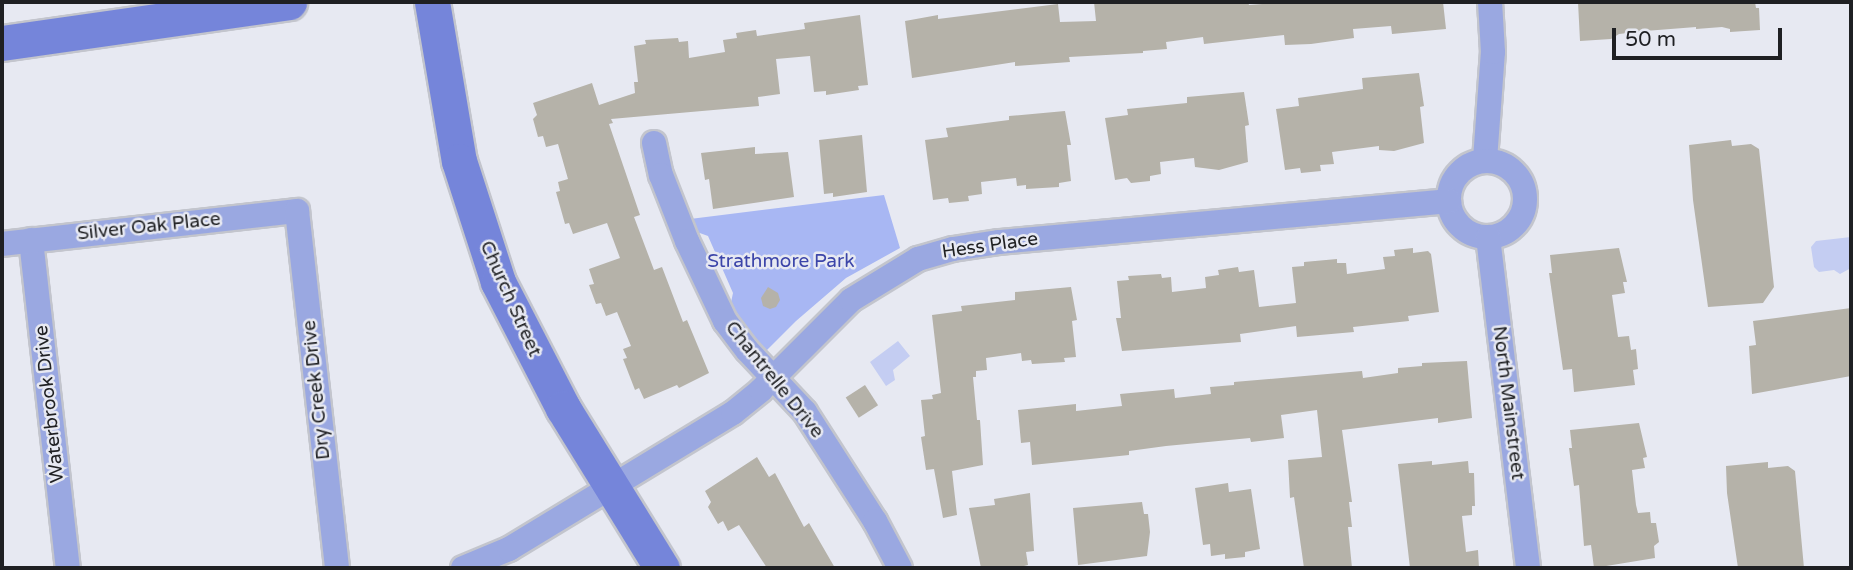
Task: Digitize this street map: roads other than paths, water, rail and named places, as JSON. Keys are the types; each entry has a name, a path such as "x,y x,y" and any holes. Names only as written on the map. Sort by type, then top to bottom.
{"main road":[{"path":"2,43 289,2"},
{"name":"Church Street","path":"432,2 435,36 458,161 484,244 531,349 662,568"}],"street":[{"path":"1485,160 1493,52 1490,2"},
{"name":"Chantrelle Drive","path":"654,143 669,196 712,297 735,335 775,377 821,436 875,521 900,568"},
{"path":"1485,160 1507,166 1515,173 1524,194 1524,207 1511,228 1488,237 1465,230 1456,221 1448,201 1457,177 1465,168 1485,160"},
{"name":"Hess Place","path":"463,568 509,549 733,413 775,377 813,336 859,294 903,267 941,252 999,242 1448,201"},
{"name":"Silver Oak Place","path":"2,243 296,211"},
{"name":"Dry Creek Drive","path":"296,211 337,568"},
{"name":"North Mainstreet","path":"1488,237 1528,568"},
{"name":"Waterbrook Drive","path":"32,240 68,568"}],"park label":[{"name":"Strathmore Park","path":"781,262"}]}
